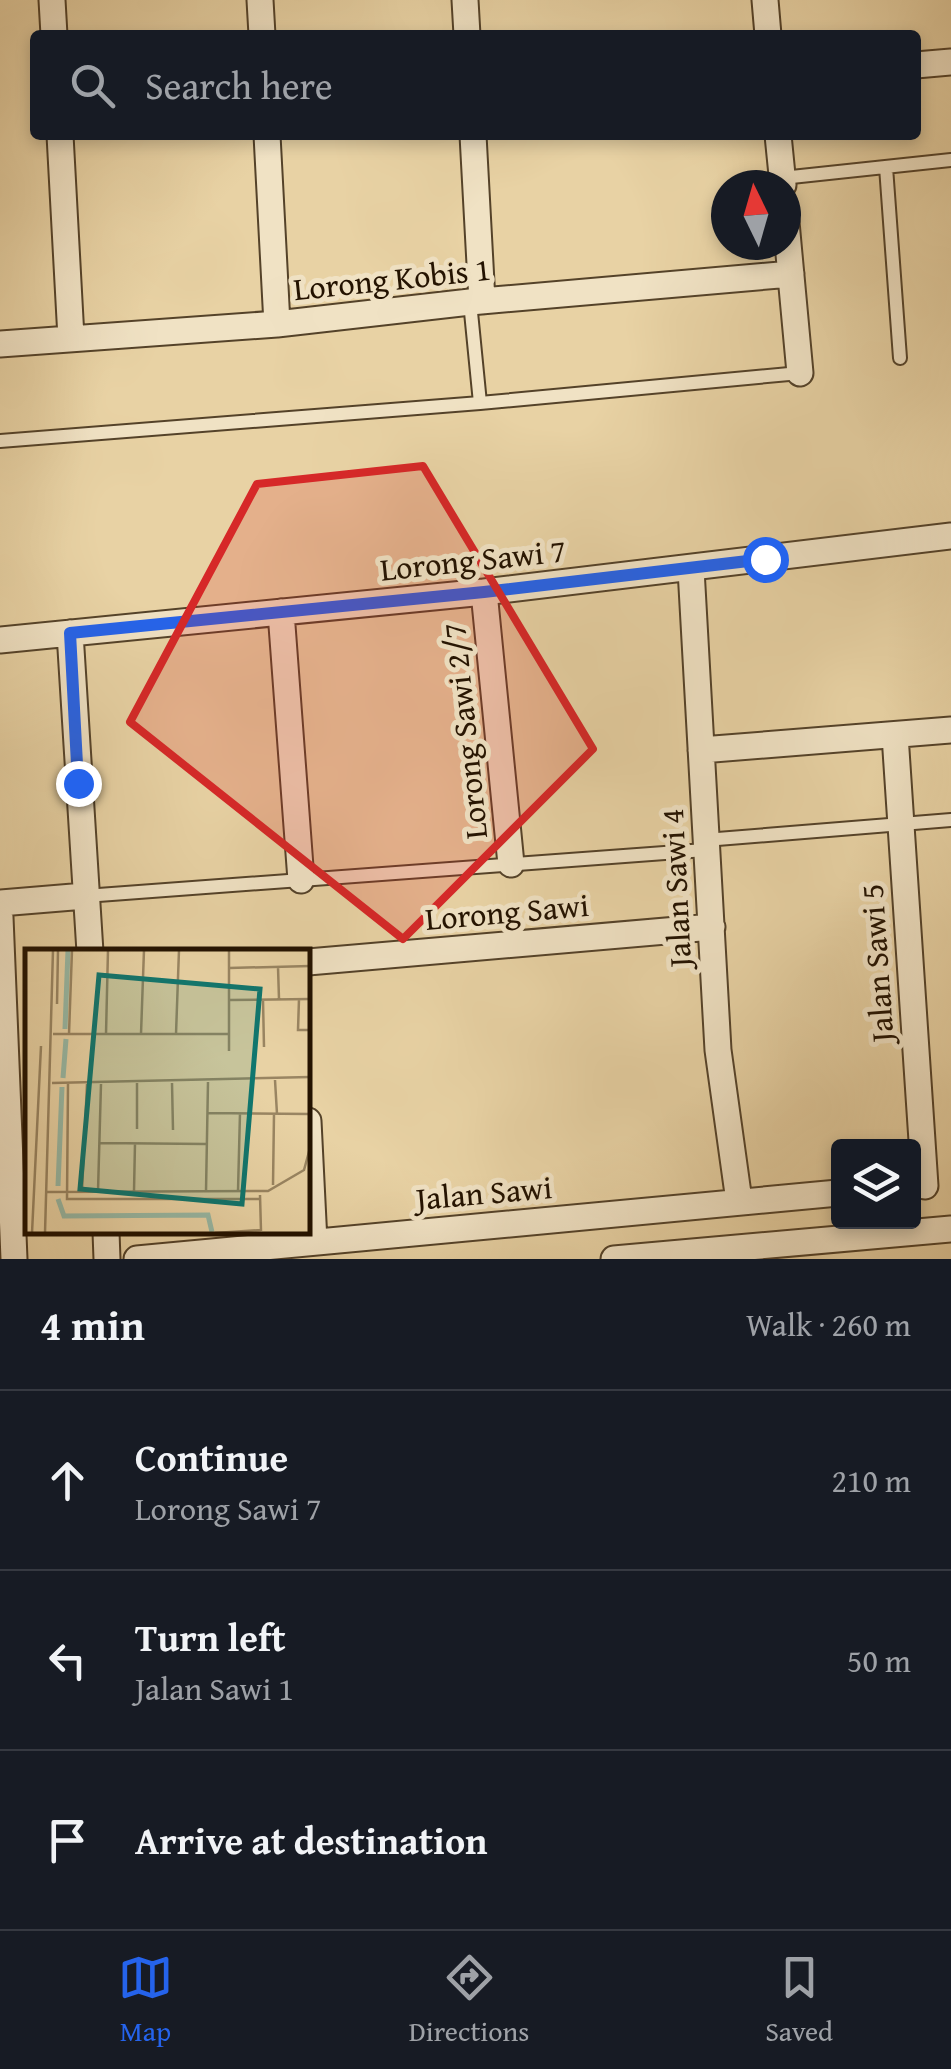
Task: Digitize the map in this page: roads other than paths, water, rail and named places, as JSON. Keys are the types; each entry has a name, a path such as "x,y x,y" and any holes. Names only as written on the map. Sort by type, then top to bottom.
{"street":[{"path":"52,0 54,30"},
{"path":"260,0 262,30"},
{"path":"465,0 467,30"},
{"path":"765,0 768,30"},
{"path":"921,65 951,62"},
{"path":"60,140 71,338"},
{"path":"267,140 276,324"},
{"path":"472,140 476,302"},
{"path":"778,140 781,170"},
{"path":"790,260 800,373"},
{"name":"Lorong Kobis 1","path":"0,344 276,324 791,274"},
{"name":"Lorong Sawi 7","path":"0,640 484,592 951,536"},
{"name":"Jalan Sawi 4","path":"690,569 718,1050 739,1201"},
{"name":"Lorong Sawi 2/7","path":"484,592 511,864"},
{"path":"280,612 301,880"},
{"path":"70,633 90,949"},
{"path":"701,750 951,730"},
{"name":"Jalan Sawi 5","path":"895,734 916,1139"},
{"path":"0,903 84,896"},
{"path":"0,917 4,1092 14,1259"},
{"name":"Lorong Sawi","path":"310,962 712,927"},
{"path":"310,1161 314,1242"},
{"path":"921,1187 951,1184"},
{"name":"Jalan Sawi","path":"137,1259 831,1194"},
{"path":"614,1259 951,1229"},
{"path":"106,1234 107,1259"}],"lane":[{"path":"801,178 951,160"},
{"path":"886,166 900,358"},
{"path":"476,302 480,403"},
{"path":"0,441 800,373"},
{"path":"84,896 511,864 951,820"}]}
